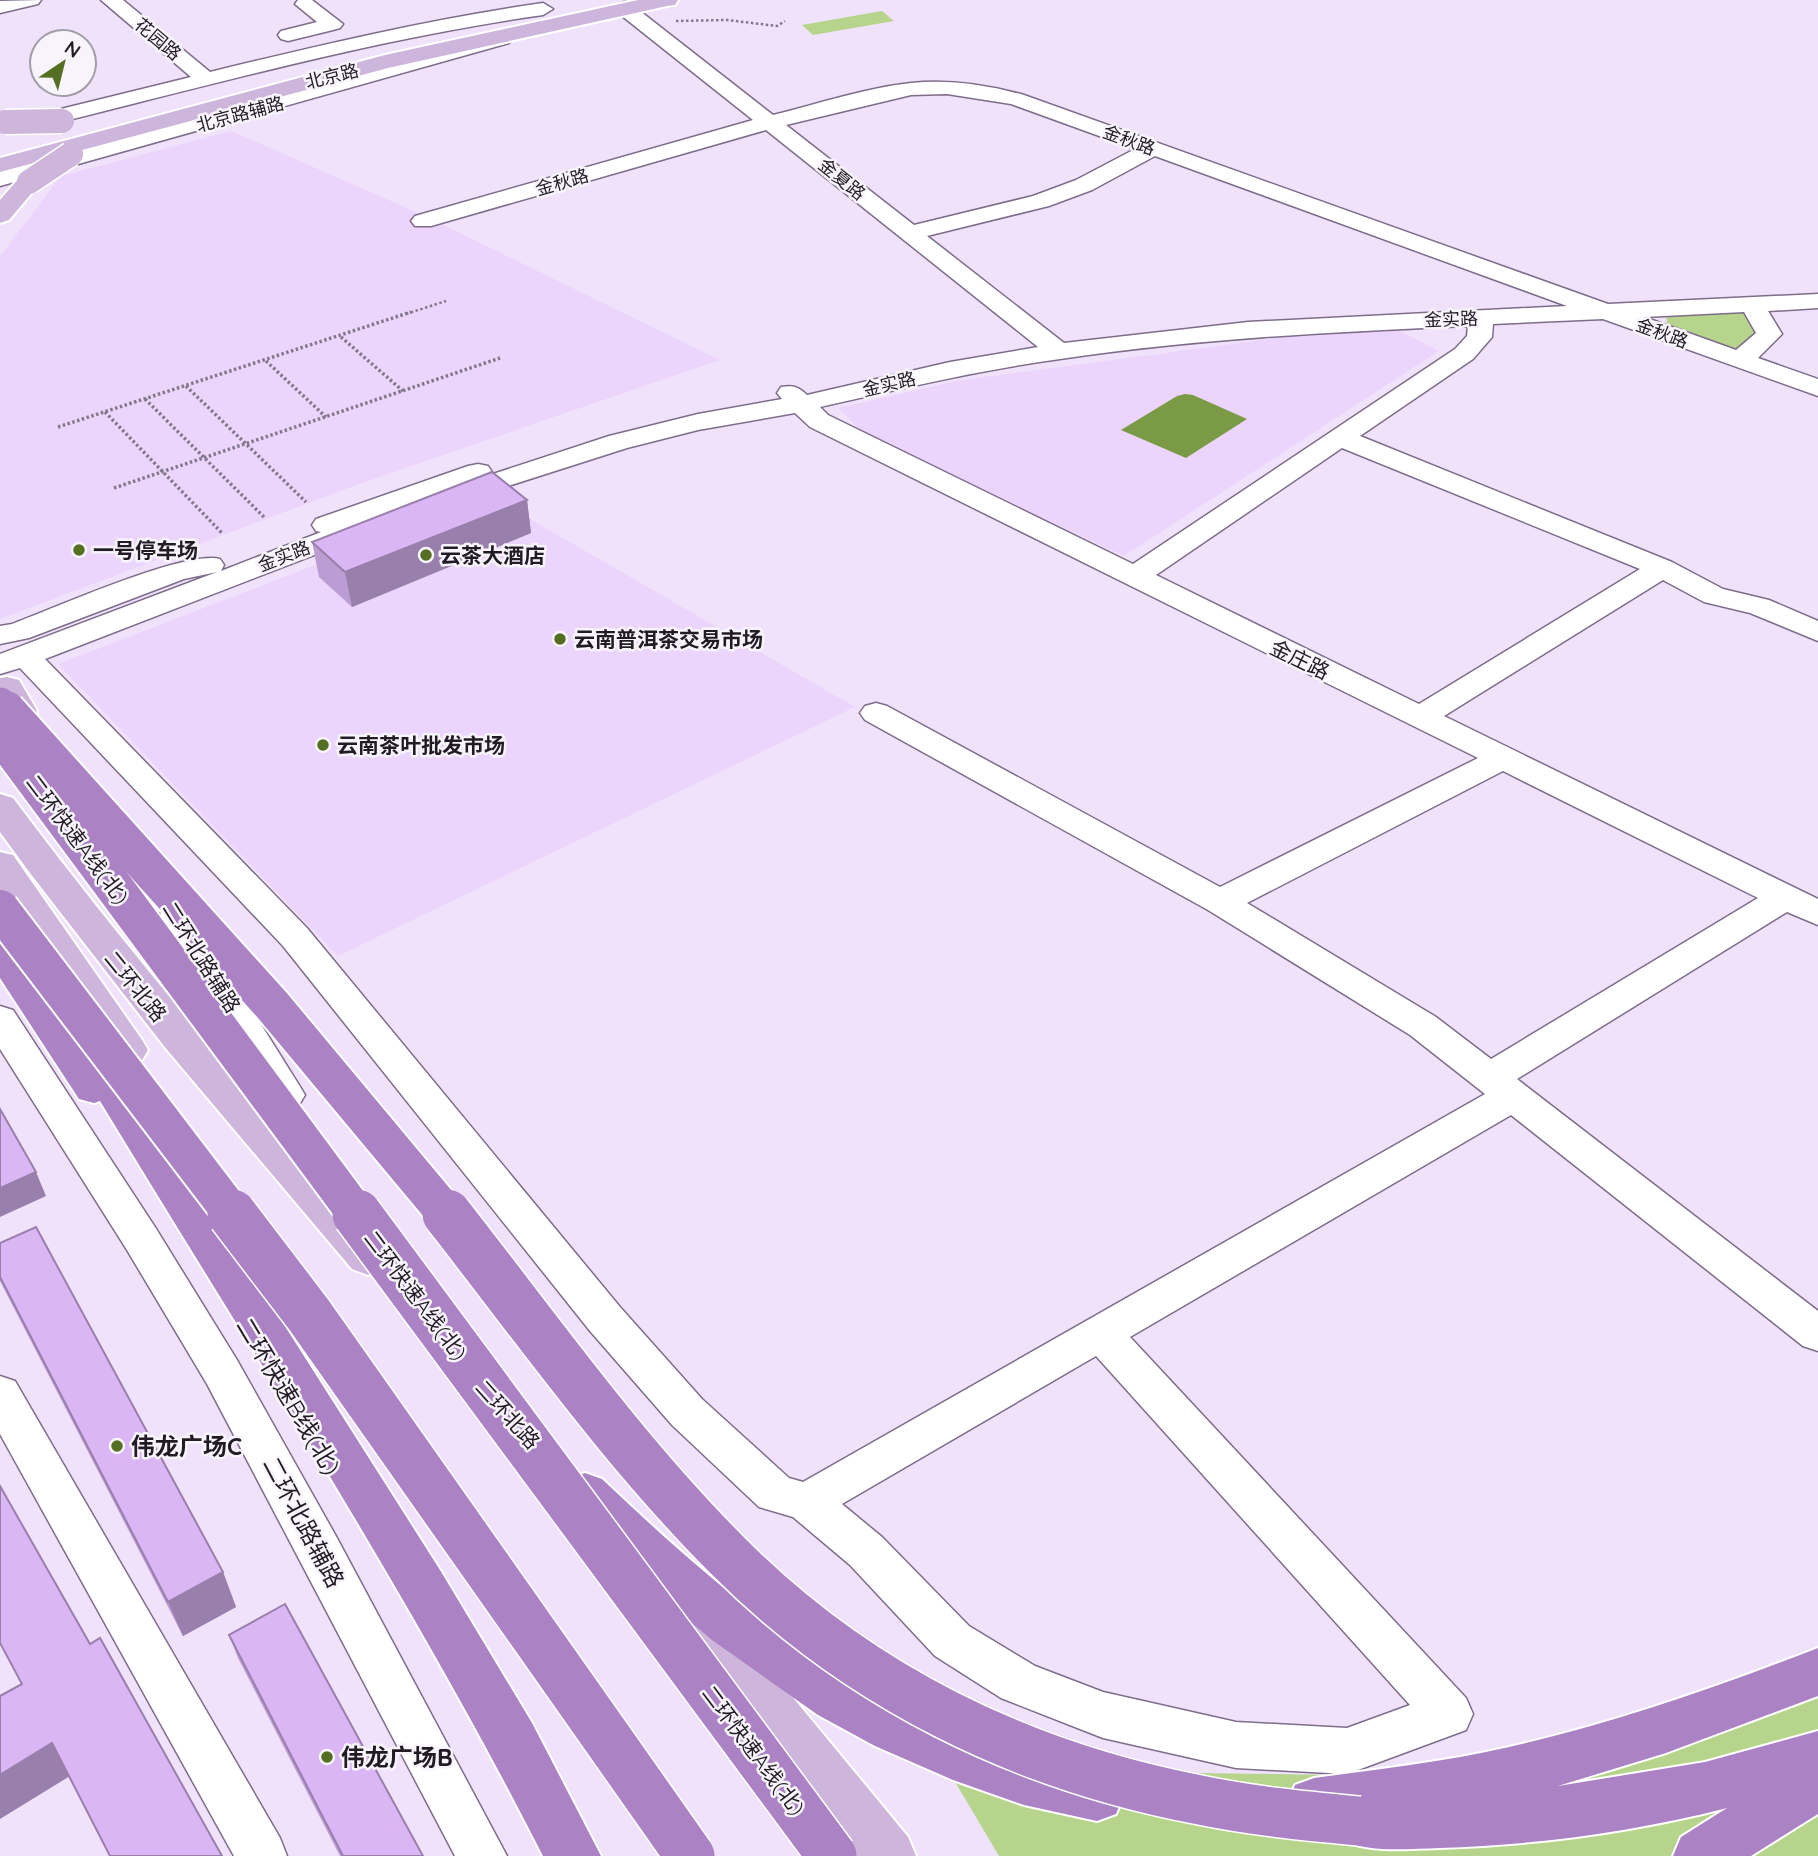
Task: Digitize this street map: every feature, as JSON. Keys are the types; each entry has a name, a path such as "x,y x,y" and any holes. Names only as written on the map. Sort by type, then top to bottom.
{"highway":[{"path":"5,668 319,1060 428,1191 608,1419 691,1517 776,1601 821,1639 868,1673 919,1704 973,1731 1032,1755 1096,1776 1245,1809 1359,1821 1470,1821 1579,1812 1684,1794 1818,1757"},
{"name":"二环快速A线(北)","path":"0,733 832,1856"},
{"path":"10,886 156,1155 348,1463 456,1643 575,1856"},
{"path":"10,886 689,1856"},
{"name":"二环快速B线(北)","path":"0,948 157,1184 279,1378 558,1856"},
{"path":"482,1385 622,1531 695,1596 770,1654 848,1704 929,1745 1014,1776 1105,1797 1199,1807 1274,1806 1405,1793 1517,1770 1634,1738 1757,1696 1818,1671"},
{"path":"1701,1856 1818,1783"}],"main road":[{"name":"北京路","path":"0,145 373,66 551,15 587,0"},
{"name":"北京路","path":"551,15 624,8 668,10"},
{"name":"北京路","path":"0,165 176,108"},
{"path":"2,125 176,108"},
{"path":"0,215 29,182 71,153 176,108"},
{"path":"5,668 23,720 32,836 10,886"},
{"name":"二环北路","path":"0,806 10,886 115,961 229,1098 482,1385 730,1660 888,1856"}],"street":[{"path":"0,7 31,0"},
{"name":"花园路","path":"111,0 205,78"},
{"path":"271,39 333,23 305,4"},
{"name":"金夏路","path":"624,8 1053,346"},
{"path":"34,122 205,78 416,30 551,15"},
{"name":"北京路辅路","path":"0,179 334,88 551,15"},
{"path":"183,61 209,55"},
{"name":"金秋路","path":"423,221 771,122 890,93 947,88 984,92 1017,99 1818,388"},
{"path":"910,233 1041,201 1084,185 1152,149"},
{"path":"1135,577 1464,354 1479,337 1478,312 1483,286 1481,276 1472,264"},
{"name":"金实路","path":"1594,307 1818,290"},
{"name":"金实路","path":"5,668 18,632 176,572 240,558 509,461 612,430 950,370 1053,346 1240,319 1818,301"},
{"path":"1740,360 1769,334 1752,304"},
{"name":"金实路","path":"5,668 325,540 618,442 795,398"},
{"name":"金庄路","path":"795,398 819,421 1818,913"},
{"path":"1340,438 1662,568 1714,596 1759,606 1818,632"},
{"path":"1419,718 1662,568"},
{"path":"5,668 295,937 605,1319 687,1412 775,1493 807,1502 866,1551 952,1641 1018,1682 1103,1715 1236,1745 1347,1751 1449,1714 1101,1333"},
{"name":"二环北路辅路","path":"5,668 145,869 226,994 350,1200 401,1279 482,1385"},
{"path":"876,713 1220,902 1423,1026 1818,1334"},
{"path":"1220,902 1502,759"},
{"path":"807,1502 1101,1333 1501,1087 1785,897"},
{"name":"二环北路辅路","path":"0,1019 155,1260 220,1370 322,1553 482,1856"},
{"path":"0,1394 262,1856"}],"path":[{"path":"668,10 777,26 785,21"},
{"path":"58,427 446,302"},
{"path":"340,336 403,391"},
{"path":"114,488 500,358"},
{"path":"265,361 326,416"},
{"path":"186,386 306,502"},
{"path":"145,399 264,517"},
{"path":"105,412 222,533"}],"shaded area":[{"path":"882,11 894,21 813,35 802,25"},
{"path":"231,131 423,215 720,360 362,483 0,619 0,256 61,176"},
{"path":"1743,310 1760,334 1739,350 1667,324 1666,312"},
{"path":"1394,328 1439,351 1124,556 863,433 838,408 961,380 1337,330"},
{"path":"1185,394 1247,419 1186,458 1121,430 1177,396"},
{"path":"492,497 855,707 338,956 58,664"},
{"path":"1818,1685 1818,1856 999,1856 925,1731 1196,1773 1469,1777"}],"building":[{"path":"492,472 527,500 345,572 312,542"},
{"path":"0,1109 36,1172 0,1188"},
{"name":"伟龙广场C","path":"36,1227 223,1572 168,1602 0,1277 0,1243"},
{"path":"0,1486 90,1644 100,1638 222,1856 110,1856 52,1743 0,1775 0,1696 22,1684 0,1643"},
{"name":"伟龙广场B","path":"285,1604 423,1856 343,1856 229,1635"}],"place":[{"name":"一号停车场","path":"79,550"},
{"name":"云茶大酒店","path":"426,555"},
{"name":"云南普洱茶交易市场","path":"560,639"},
{"name":"云南茶叶批发市场","path":"323,745"},
{"name":"伟龙广场C","path":"117,1446"},
{"name":"伟龙广场B","path":"327,1757"}]}
